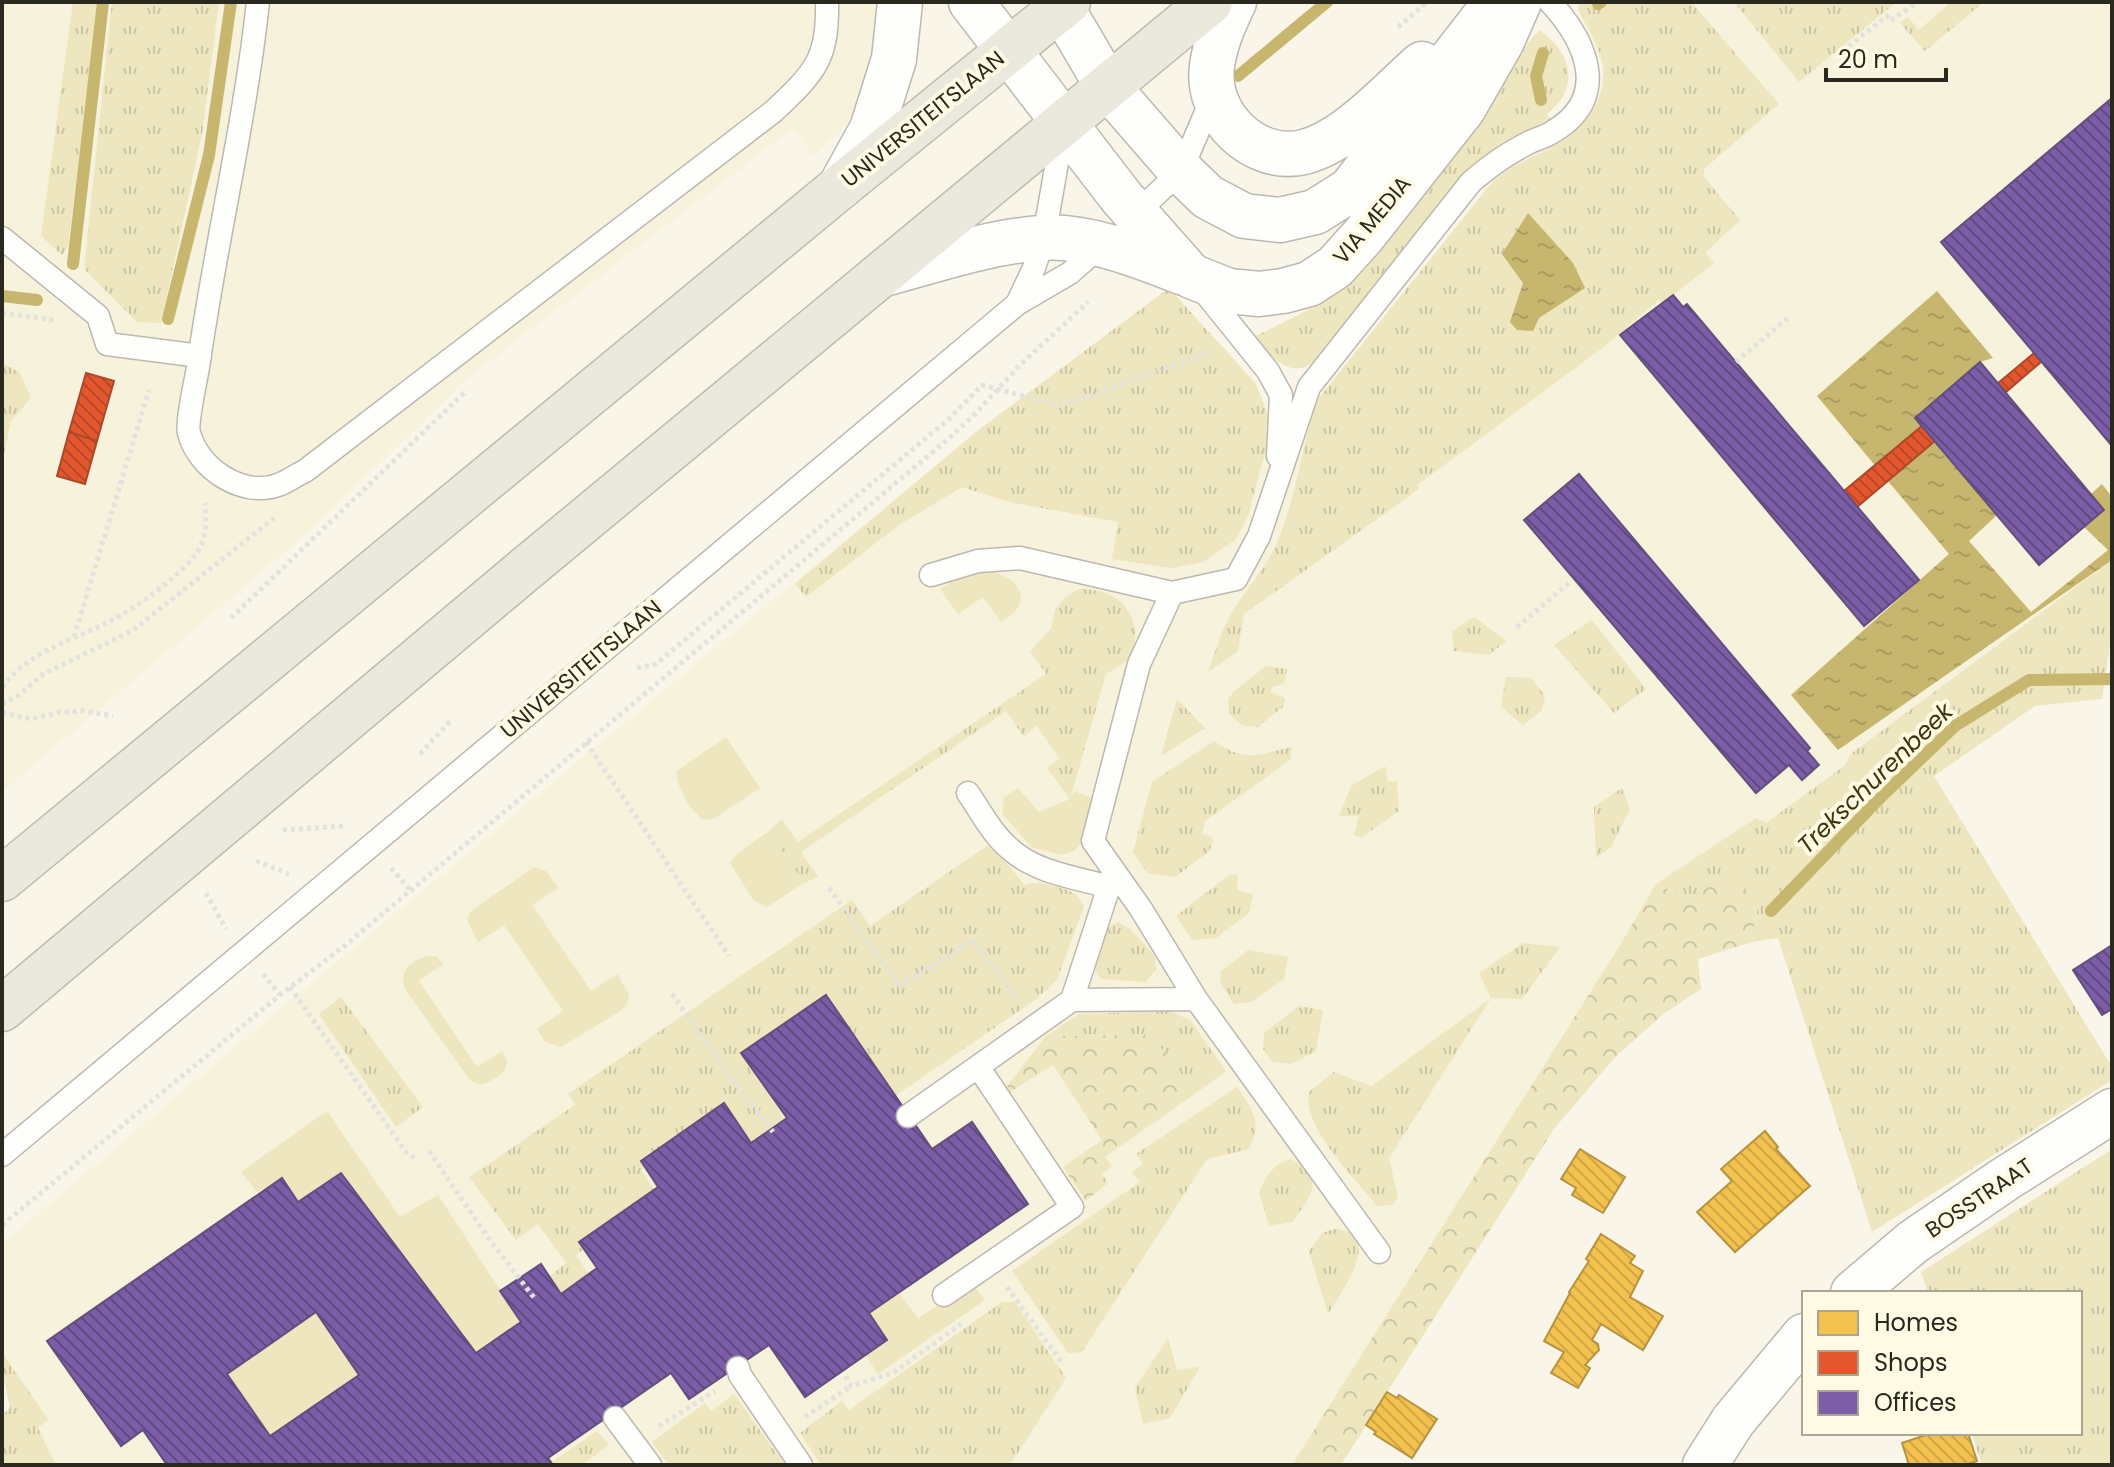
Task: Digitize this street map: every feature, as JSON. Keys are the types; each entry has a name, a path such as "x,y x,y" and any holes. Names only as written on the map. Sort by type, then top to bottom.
{"highway":[{"path":"2,1009 522,572 1210,2"},
{"name":"UNIVERSITEITSLAAN","path":"2,879 1063,3"}],"street":[{"path":"840,187 872,129 894,59 900,2"},
{"name":"VIA MEDIA","path":"971,2 1135,214 1191,276 1229,291 1259,294 1309,284 1335,267 1363,236 1463,109 1502,41 1519,2"},
{"path":"1213,96 1211,68 1217,40 1234,2"},
{"name":"VIA MEDIA","path":"1063,3 1108,87 1181,171 1208,197 1244,216 1280,220 1315,212 1350,190 1494,2"},
{"name":"VIA MEDIA","path":"1213,96 1237,134 1250,142 1281,155 1304,152 1325,144 1352,126 1494,2"},
{"path":"884,274 990,246 1044,237 1102,245 1191,276"},
{"name":"BOSSTRAAT","path":"1855,1291 1913,1242 2112,1111"},
{"path":"1705,1465 1733,1421 1802,1338"}],"lane":[{"path":"258,2 240,123 205,311 188,431 199,455 226,481 249,487 277,486 305,471 774,111 819,62 828,34 827,2"},
{"path":"931,575 978,561 1020,558 1172,593 1236,579 1259,536 1309,387 1471,182 1497,159 1554,132 1577,113 1586,92 1585,53 1569,25 1550,2"},
{"path":"1017,304 1070,273 1181,171 1213,96"},
{"name":"UNIVERSITEITSLAAN","path":"2,1155 1017,304 1044,237 1064,124"},
{"path":"2,238 98,316 107,344 200,356"},
{"path":"1191,276 1268,371 1281,395 1276,482"},
{"path":"1172,593 1139,664 1093,841 1112,879 1149,922 1196,999 1379,1252"},
{"path":"968,793 993,831 1011,851 1034,865 1112,879"},
{"path":"1072,1000 1112,879"},
{"path":"908,1116 1072,1000 1196,999"},
{"path":"944,1295 1072,1207 979,1068"},
{"path":"739,1371 801,1465"},
{"path":"615,1418 650,1465"}],"path":[{"path":"1848,63 1850,45 1887,16 1890,21 1918,2"},
{"path":"1736,362 1789,317"},
{"path":"637,668 656,664 950,418 982,385 1057,405 1090,396 1241,339"},
{"path":"231,618 488,369 470,344"},
{"path":"74,637 149,390"},
{"path":"2,1225 290,987 348,943 947,440 997,391"},
{"path":"2,687 36,655 114,619 189,561 201,546 205,531 203,489"},
{"path":"2,704 19,695 43,674 132,631 276,517"},
{"path":"1517,627 1569,583"},
{"path":"2,713 32,719 60,712 84,711 113,716"},
{"path":"420,754 452,719"},
{"path":"586,742 729,956"},
{"path":"283,830 353,826"},
{"path":"256,861 290,875"},
{"path":"200,884 225,928"},
{"path":"829,888 900,986 973,940 1036,1025"},
{"path":"290,987 406,1152 418,1160"},
{"path":"672,994 773,1132"},
{"path":"429,1151 535,1299"},
{"path":"991,1263 1062,1363"},
{"path":"996,1298 1008,1289"},
{"path":"782,1434 851,1386 893,1373 970,1317"},
{"path":"633,1442 739,1371"},
{"path":"846,1376 851,1386"}],"shaded area":[{"path":"2,2 882,2 866,95 842,130 814,156 792,129 469,377 311,530 2,792"},
{"path":"1579,2 2112,2 2112,630 1888,772 1656,884 1292,1465 2,1465 2,1415 10,1408 6,1385 2,1380 2,1244 287,1003 977,431 1223,346 1256,384 1267,412 1309,424 1318,399 1493,181 1513,165 1565,140 1583,125 1600,94 1603,68 1578,10"}],"green space":[{"path":"73,2 98,2 68,247 62,255 41,236"},
{"path":"112,2 219,2 202,134 161,323 137,322 84,269"},
{"path":"1579,2 1691,2 1779,104 1704,169 1704,177 1740,220 1705,253 1714,263 1662,304 1659,300 1601,349 1417,485 1419,489 1244,614 1238,651 1208,672 1230,616 1266,563 1282,530 1318,399 1493,181 1563,141 1590,115 1601,92 1603,68 1597,45 1578,10"},
{"path":"1734,2 1894,2 1895,3 1799,82"},
{"path":"1951,2 1984,2 1925,51 1900,23 1908,17 1919,30"},
{"path":"1539,30 1559,49 1568,70 1565,93 1547,114 1551,119 1505,141 1473,165 1315,361 1297,368 1281,364 1254,337 1330,299 1364,271 1482,123 1524,48"},
{"path":"1169,288 1256,384 1267,412 1266,449 1248,516 1235,540 1203,562 1172,568 1112,559 1118,522 1009,502 962,487 899,525 806,597 795,584 977,431"},
{"path":"2,363 19,372 31,398 11,421 2,463"},
{"path":"2112,560 2112,630 2102,699 2035,706 1934,776 2112,1067 2112,1080 1872,1232 1778,938 1752,942 1758,903 1690,900 1656,884 1756,818 1766,823 1844,766 1852,753"},
{"path":"991,571 1004,576 1019,589 1021,595 1017,609 1001,622 983,597 958,614 940,589 964,576"},
{"path":"1079,589 1108,594 1123,604 1133,620 1135,638 1129,657 1106,674 1070,799 1047,768 1060,759 1036,725 1024,737 1006,711 801,852 818,877 804,883 769,831 782,819 798,842 1046,674 1030,651 1051,629 1055,610 1064,598"},
{"path":"1474,617 1506,641 1489,655 1454,651 1452,631"},
{"path":"1592,620 1646,689 1614,713 1554,645"},
{"path":"1266,666 1287,669 1284,684 1272,687 1271,692 1285,698 1284,706 1258,727 1243,726 1230,715 1228,700 1233,692"},
{"path":"1506,677 1531,678 1545,696 1542,710 1523,725 1501,707"},
{"path":"1177,699 1205,728 1161,756"},
{"path":"726,737 760,788 715,818 704,820 685,798 677,771"},
{"path":"1214,741 1243,755 1292,747 1290,760 1205,821 1202,834 1212,837 1213,844 1208,852 1175,877 1147,873 1133,852 1152,782"},
{"path":"1385,766 1388,781 1397,781 1399,811 1361,838 1354,835 1359,816 1339,816 1351,786"},
{"path":"1018,788 1039,812 1070,799 1074,791 1093,798 1084,839 1074,851 1061,855 1031,847 1002,813 1004,797"},
{"path":"1622,788 1630,809 1611,847 1596,858 1594,807"},
{"path":"769,831 804,883 767,907 754,901 730,863 738,853"},
{"path":"990,844 1025,885 1044,884 1066,889 1077,896 1084,906 1057,980 1035,1000 895,1096 829,1001 744,1059 787,1122 751,1146 726,1111 641,1170 659,1198 576,1255 590,1276 562,1295 549,1277 566,1263 538,1224 516,1240 469,1177 575,1105 568,1094 852,900 870,926"},
{"path":"534,867 546,871 558,888 532,905 591,991 617,974 629,994 622,1010 561,1047 545,1042 537,1029 563,1011 504,925 478,942 467,920 471,911"},
{"path":"1238,874 1237,890 1253,894 1249,913 1216,938 1192,940 1176,916 1229,875"},
{"path":"1723,877 1740,884 1758,903 1752,942 1698,959 1701,989 1665,1013 1616,1056 1554,1129 1341,1465 1292,1465 1656,884 1690,900"},
{"path":"1118,922 1131,930 1155,956 1156,969 1146,982 1101,979 1095,970 1108,927"},
{"path":"1523,943 1560,947 1522,999 1491,998 1479,973"},
{"path":"1248,950 1288,957 1284,979 1252,1002 1234,1004 1221,984 1220,972"},
{"path":"427,956 436,956 443,964 419,981 477,1067 502,1051 507,1061 505,1070 488,1082 479,1084 470,1080 405,989 403,977 407,968"},
{"path":"341,997 423,1107 396,1127 319,1014"},
{"path":"1491,998 1389,1158 1398,1198 1392,1205 1377,1206 1322,1137 1309,1106 1309,1092 1333,1072 1372,1086"},
{"path":"1299,1006 1323,1010 1316,1051 1292,1064 1272,1062 1263,1049 1264,1033"},
{"path":"1169,1011 1190,1020 1226,1071 1196,1093 1151,1035 1046,1036 1079,1014"},
{"path":"1151,1035 1196,1093 1105,1157 1112,1166 1102,1174 1108,1183 1086,1201 1063,1167 1102,1140 1053,1065 1010,1092 1007,1086 1046,1036"},
{"path":"1237,1087 1254,1116 1255,1131 1249,1149 1207,1159 1082,1352 1068,1353 1012,1271 1140,1182 1132,1172 1143,1164 1136,1154"},
{"path":"327,1111 400,1217 438,1195 521,1322 476,1353 342,1173 298,1202 282,1179 257,1192 241,1172"},
{"path":"2112,1149 2112,1465 1982,1465 1973,1435 2082,1435 2082,1291 1927,1291 1921,1272"},
{"path":"1291,1159 1309,1173 1312,1180 1310,1195 1293,1222 1269,1226 1259,1192 1275,1167"},
{"path":"1334,1229 1349,1232 1357,1240 1359,1252 1349,1279 1328,1314 1309,1251 1322,1233"},
{"path":"972,1284 985,1300 878,1374 866,1356 887,1340 869,1313 900,1294 918,1318"},
{"path":"1002,1302 1015,1302 1066,1378 1010,1465 821,1465 800,1433 842,1401 849,1410"},
{"path":"316,1312 359,1375 270,1436 227,1374"},
{"path":"1168,1338 1177,1370 1200,1367 1170,1418 1143,1424 1135,1388"},
{"path":"2,1353 48,1419 38,1428 56,1465 2,1464 2,1415 10,1408"},
{"path":"734,1394 785,1465 669,1465 652,1442 705,1403 711,1411"},
{"path":"597,1431 609,1445 582,1465 547,1465"}],"water":[{"path":"1528,213 1573,263 1585,288 1539,318 1533,331 1517,330 1510,322 1523,283 1502,254"},
{"path":"1937,291 1993,358 1980,362 1915,418 1997,515 1969,541 2031,612 2108,550 2084,527 2104,510 2091,494 2102,484 2112,497 2112,560 1838,750 1791,695 1949,554 1817,396"}],"building: Homes":[{"path":"1765,1131 1778,1147 1776,1149 1810,1186 1735,1252 1697,1212 1732,1181 1721,1169"},
{"path":"1580,1149 1625,1177 1603,1213 1572,1195 1576,1188 1561,1179"},
{"path":"1601,1234 1635,1256 1630,1263 1643,1271 1630,1297 1663,1316 1643,1350 1601,1324 1592,1340 1598,1344 1599,1350 1585,1365 1590,1368 1578,1388 1551,1373 1564,1352 1544,1341"},
{"path":"1387,1392 1397,1398 1399,1395 1437,1419 1412,1458 1374,1434 1376,1432 1366,1425"},
{"path":"1926,1435 1969,1435 1977,1461 1964,1465 1909,1465 1902,1443"}],"building: Shops":[{"path":"2034,353 2041,362 2006,392 1998,383"},
{"path":"86,373 114,381 97,441 69,432"},
{"path":"1922,426 1935,441 1857,507 1844,491"},
{"path":"69,432 97,441 85,484 57,476"}],"building: Offices":[{"path":"2112,98 2112,446 1941,242"},
{"path":"1673,295 1683,307 1687,304 1919,580 1864,626 1620,335"},
{"path":"1980,362 2104,510 2039,565 1915,418"},
{"path":"1579,474 1810,748 1807,751 1819,765 1802,780 1789,765 1756,793 1524,520"},
{"path":"2112,945 2112,1009 2102,1015 2073,970"},
{"path":"826,995 932,1149 972,1122 1028,1204 869,1313 887,1340 805,1397 769,1345 689,1399 671,1373 548,1458 553,1465 167,1465 143,1430 121,1446 47,1341 282,1178 298,1202 341,1173 476,1353 521,1322 500,1291 541,1264 561,1294 597,1268 579,1242 658,1187 641,1161 724,1103 751,1143 787,1118 741,1053","holes":["316,1312 359,1375 270,1436 227,1374"]}],"waterway":[{"path":"73,264 103,2"},
{"path":"168,319 209,155 231,2"},
{"path":"1238,76 1327,2"},
{"path":"1541,100 1536,76 1543,53"},
{"path":"2,296 37,300"},
{"name":"Trekschurenbeek","path":"1771,911 1878,800 1955,726 2029,680 2112,679"}]}
